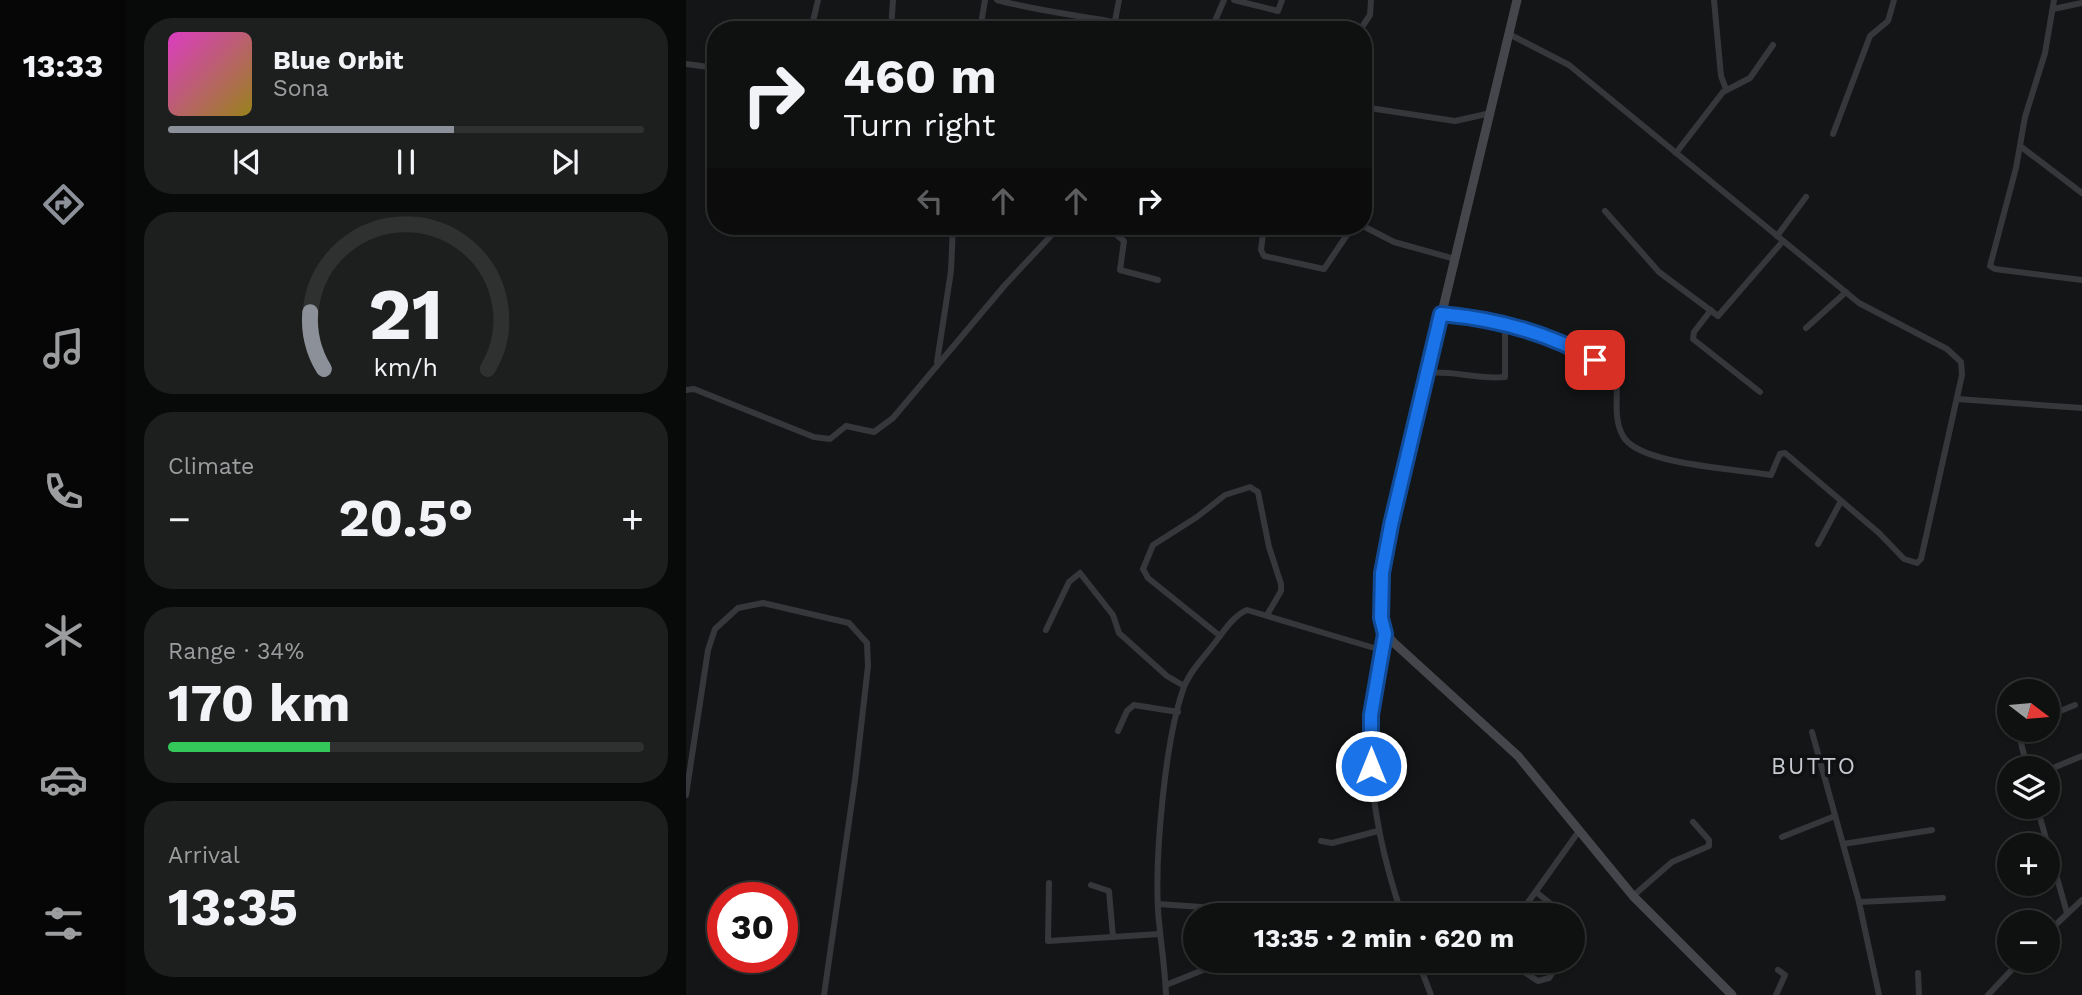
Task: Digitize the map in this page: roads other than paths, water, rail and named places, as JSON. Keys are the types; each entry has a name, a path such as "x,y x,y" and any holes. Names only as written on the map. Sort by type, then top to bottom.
{"street":[{"path":"813,21 818,0"},
{"path":"892,21 893,0"},
{"path":"982,21 985,0"},
{"path":"997,0 1059,15 1115,21 1119,0"},
{"path":"1215,21 1224,0"},
{"path":"1234,0 1278,11 1282,0"},
{"path":"1366,21 1370,15 1371,0"},
{"path":"1399,903 1378,831 1371,766 1371,715 1385,634 1381,618 1382,573 1426,373 1517,0"},
{"path":"1714,0 1721,76 1726,89"},
{"path":"1833,134 1870,36 1888,21 1894,0"},
{"path":"2054,0 2045,53 2025,117 1990,267 2082,280"},
{"path":"2053,9 2082,3"},
{"path":"1441,314 1505,325 1558,340 1595,360 1617,383 1618,425 1626,441 1637,449 1722,470 1771,475 1782,452 1798,461 1892,544 1904,559 1919,562 1964,369 1956,355 1867,308 1569,65 1509,34"},
{"path":"1676,153 1726,89 1750,78 1773,45"},
{"path":"686,64 707,67"},
{"path":"1372,108 1455,121 1491,113"},
{"path":"2020,146 2082,193"},
{"path":"1605,211 1658,272 1716,316 1721,314 1780,238 1806,197"},
{"path":"1372,231 1394,242 1455,259"},
{"path":"936,364 951,271 953,235"},
{"path":"686,390 694,389 814,437 831,439 846,426 874,432 881,428 1052,235"},
{"path":"1117,235 1124,241 1120,270 1158,280"},
{"path":"1263,235 1262,254 1324,269 1347,235"},
{"path":"1806,328 1846,292"},
{"path":"1711,310 1694,332 1693,339 1760,393"},
{"path":"1426,373 1449,371 1472,376 1505,377 1505,325"},
{"path":"1957,399 2082,408"},
{"path":"1220,636 1148,578 1143,569 1153,545 1225,495 1251,487 1258,492 1269,547 1281,584 1281,591 1267,615"},
{"path":"1818,544 1841,501"},
{"path":"1046,630 1069,582 1080,573 1113,615 1119,633 1167,676 1184,686"},
{"path":"686,795 708,650 715,629 738,608 763,603 849,623 867,643 868,666 855,780 824,995"},
{"path":"1166,995 1158,904 1167,772 1184,686 1241,612 1254,610 1381,650"},
{"path":"1385,634 1518,756 1633,896 1689,956 1732,995"},
{"path":"1118,731 1127,711 1134,705 1178,712"},
{"path":"2060,711 2075,705"},
{"path":"1812,733 1859,902 1878,995"},
{"path":"2060,765 2082,756"},
{"path":"1782,837 1835,816"},
{"path":"2040,819 2067,914"},
{"path":"1633,896 1672,862 1709,846 1709,840 1693,822"},
{"path":"1843,844 1932,830"},
{"path":"1321,841 1335,842 1378,831"},
{"path":"1530,903 1579,831"},
{"path":"1049,883 1048,941 1160,934"},
{"path":"1091,885 1109,891 1113,937"},
{"path":"1536,892 1550,903"},
{"path":"1859,902 1943,898"},
{"path":"2060,921 2082,900"},
{"path":"1158,904 1183,906"},
{"path":"1776,995 1785,975 1778,970"},
{"path":"1166,985 1196,973"},
{"path":"1423,973 1431,995"},
{"path":"1526,973 1538,981 1549,978 1552,973"},
{"path":"1918,973 1919,995"},
{"path":"1988,995 2009,973"}],"district":[{"name":"BUTTO","path":"1814,766"}]}
